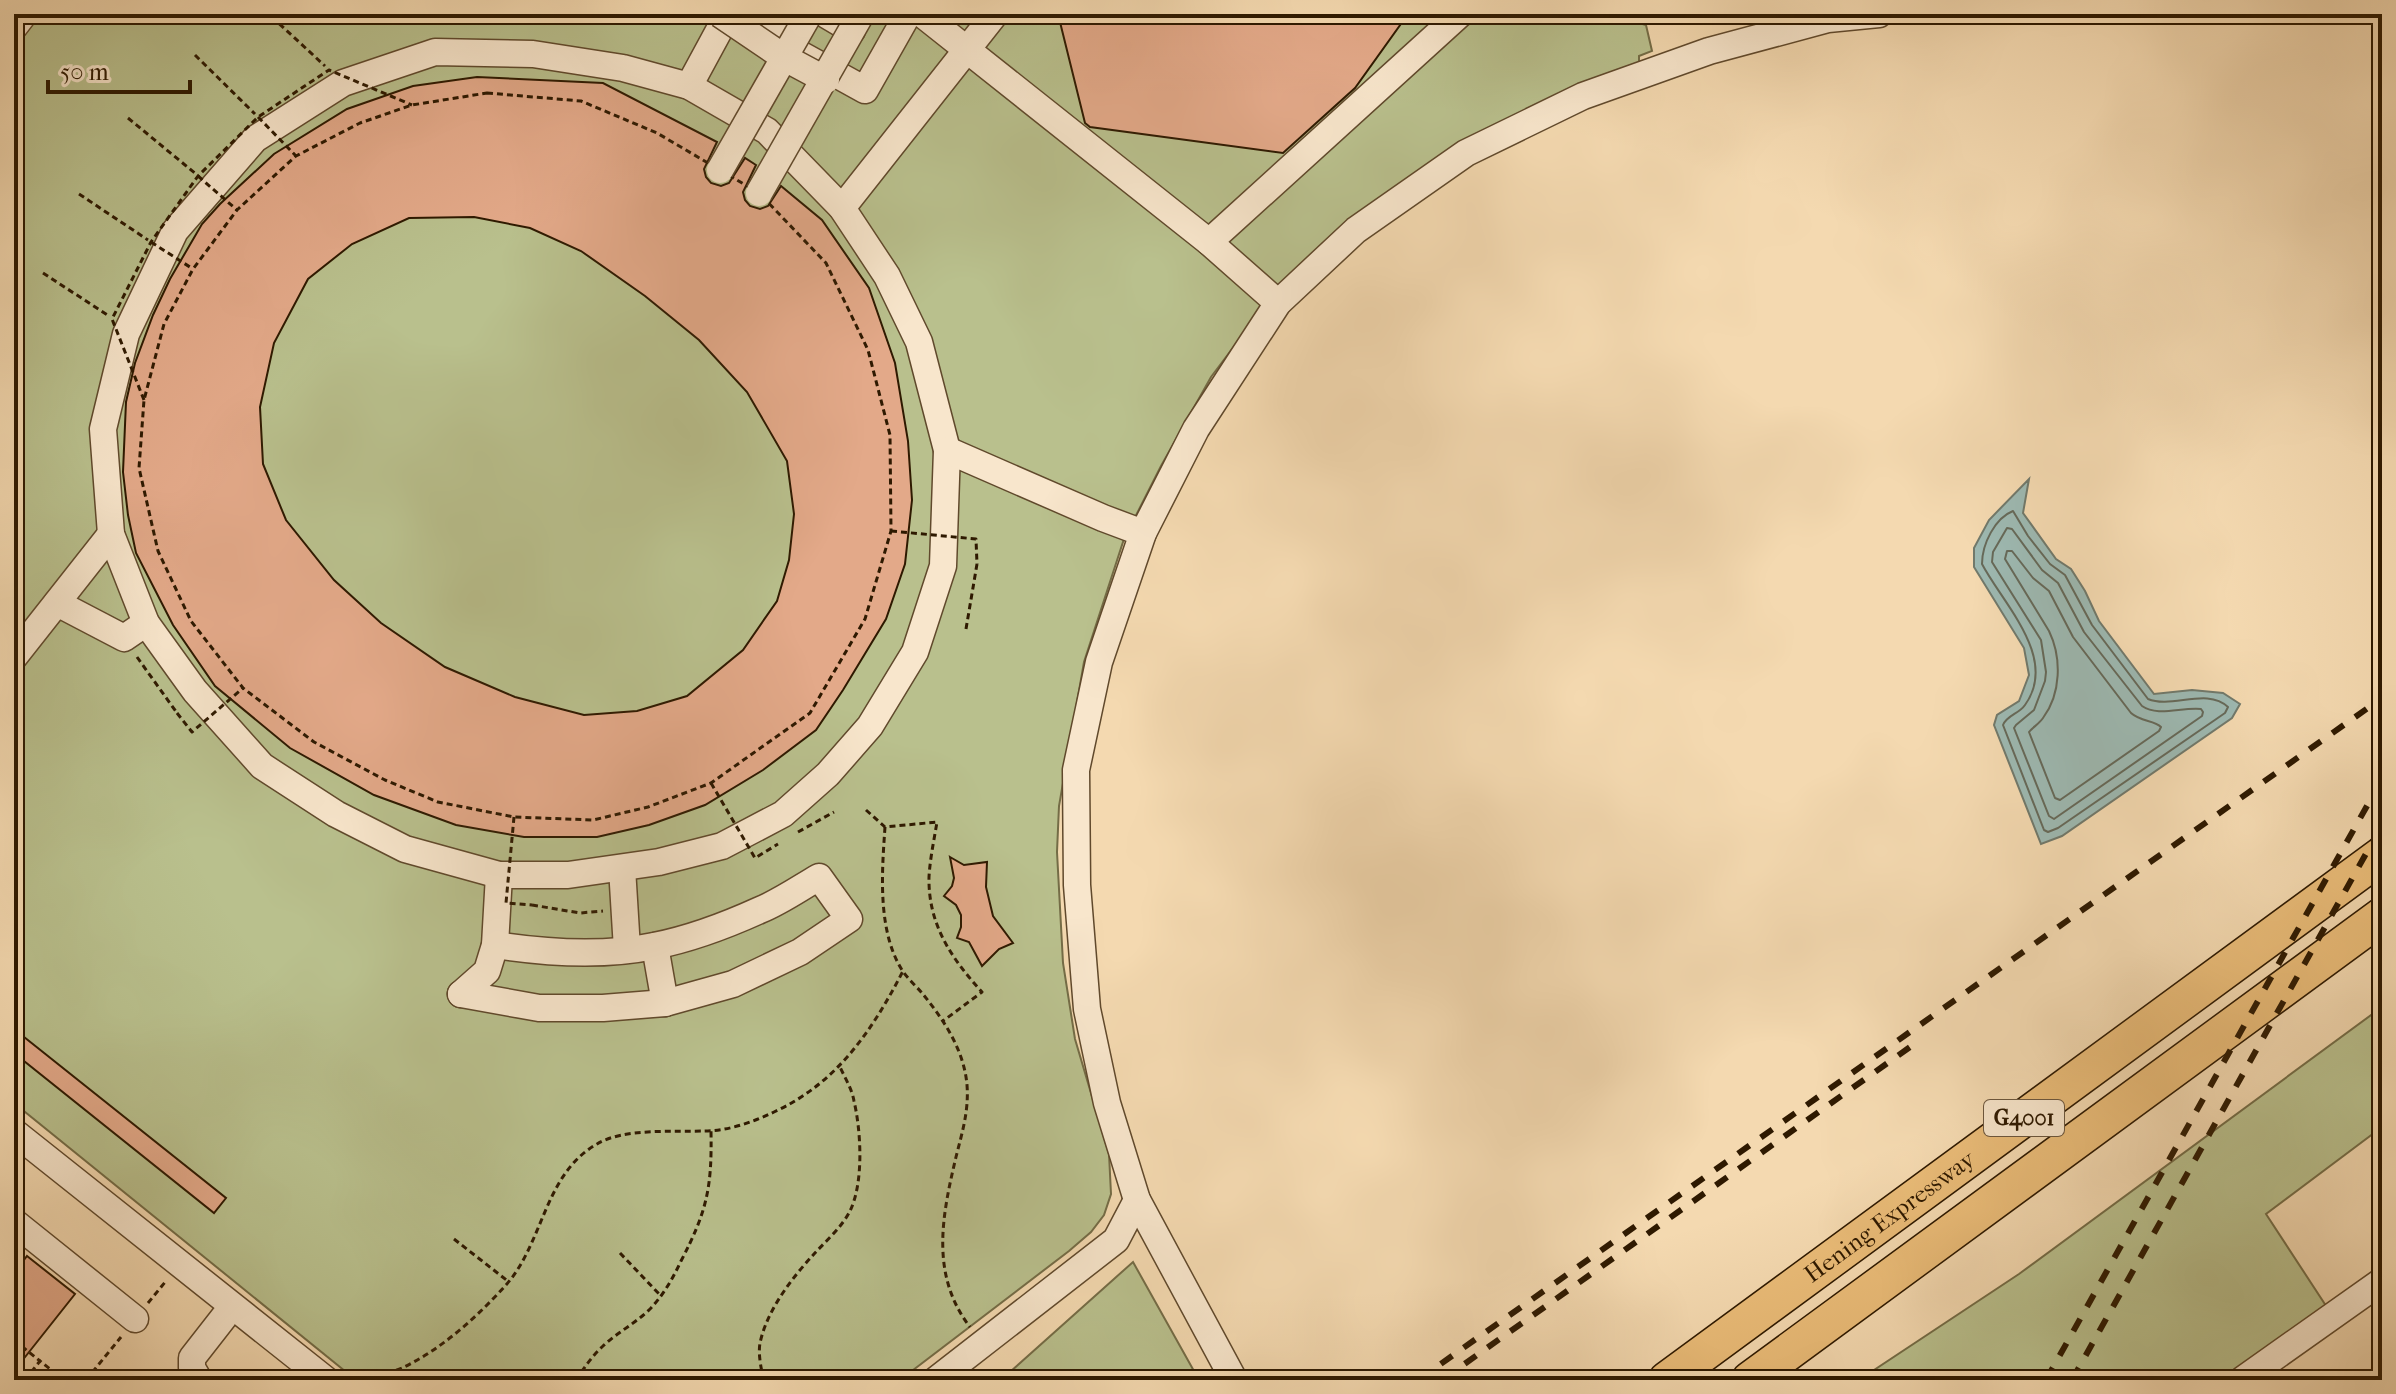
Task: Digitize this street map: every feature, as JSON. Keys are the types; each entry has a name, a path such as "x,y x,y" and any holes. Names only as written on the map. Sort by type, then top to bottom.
{"highway":[{"name":"Hening Expressway","path":"1667,1380 2382,855"},
{"name":"Hening Expressway","path":"1750,1380 2382,916"}],"street":[{"path":"14,27 24,14"},
{"path":"720,14 785,58 826,80"},
{"path":"689,86 728,14"},
{"path":"779,14 767,36 865,90 908,14"},
{"path":"720,170 809,14"},
{"path":"759,193 857,22 825,14"},
{"path":"922,14 1209,242 1278,303"},
{"path":"842,208 995,14"},
{"path":"1209,242 1460,14"},
{"path":"1234,1380 1137,1200 1107,1103 1087,1009 1077,885 1076,770 1099,662 1143,533 1196,429 1278,303 1356,230 1466,153 1570,102 1709,51 1828,19 1879,14"},
{"path":"435,52 533,54 623,68 689,86 767,131 842,208 887,276 919,342 947,450 943,566 915,652 870,726 828,774 783,814 722,846 659,862 568,875 499,875 405,849 336,814 262,766 195,691 146,623 111,534 91,427 126,334 175,231 255,139 343,83 435,52"},
{"path":"947,450 1143,533"},
{"path":"14,657 111,534"},
{"path":"57,603 124,638 146,623"},
{"path":"622,868 627,949"},
{"path":"495,945 542,952 590,953 655,946 762,910 819,877 849,919 800,952 733,984 665,1003 603,1008 539,1008 461,994 487,971 495,945 499,875"},
{"path":"655,946 665,1003"},
{"path":"14,1132 326,1380"},
{"path":"14,1151 303,1380"},
{"path":"936,1380 1116,1240 1137,1200"},
{"path":"14,1222 135,1319"},
{"path":"2242,1380 2382,1281"},
{"path":"196,1379 192,1358 224,1317"}],"path":[{"path":"272,17 329,70 412,105"},
{"path":"195,55 296,156"},
{"path":"112,319 151,242 198,176 258,117 329,70"},
{"path":"487,93 581,101 657,133 720,170 759,193 826,263 868,350 890,435 891,531 865,619 810,713 711,783 648,807 593,820 514,817 438,802 385,780 314,742 243,688 191,621 158,551 139,468 144,400 164,324 193,269 237,210 296,156 360,123 412,105 487,93"},
{"path":"128,118 237,210"},
{"path":"79,194 193,269"},
{"path":"43,273 112,319 144,400"},
{"path":"891,531 976,539 977,564 966,629"},
{"path":"124,638 192,732 243,688"},
{"path":"711,783 755,858 778,844"},
{"path":"866,810 885,827 937,822 929,879 936,925 956,962 982,992 943,1021"},
{"path":"789,838 834,812"},
{"path":"514,817 506,903 580,913 624,909"},
{"path":"885,827 881,883 894,953 903,971 943,1021 960,1051 967,1085 966,1119 947,1200 942,1253 948,1282 961,1314 984,1345"},
{"path":"368,1380 399,1370 431,1352 482,1310 509,1282 524,1258 561,1177 576,1159 598,1143 619,1136 711,1131 754,1122 785,1107 818,1086 840,1067 866,1035 903,971"},
{"path":"764,1380 760,1345 768,1320 786,1289 850,1210 856,1189 860,1134 854,1098 840,1067"},
{"path":"576,1380 603,1345 632,1325 669,1286 698,1230 707,1201 712,1167 711,1131"},
{"path":"454,1239 509,1282"},
{"path":"620,1253 661,1296"},
{"path":"14,1340 64,1380"},
{"path":"25,1380 40,1361"}],"green space":[{"path":"40,14 1625,14 1632,21 1646,25 1652,51 1639,56 1639,63 1471,143 1251,324 1211,377 1161,466 1124,539 1084,662 1059,806 1057,852 1063,963 1075,1039 1109,1154 1111,1194 1104,1215 1091,1232 900,1380 356,1380 14,1103 14,46"},
{"path":"2382,1007 2382,1127 2266,1214 2332,1315 2242,1380 1859,1380 2019,1274"},
{"path":"1133,1262 1199,1380 1001,1380"}],"water":[{"path":"2029,479 2023,513 2056,559 2071,569 2099,621 2154,694 2192,690 2223,693 2240,704 2232,718 2062,836 2041,844 1994,725 1997,715 2019,701 2029,675 2024,648 1974,567 1974,548 1989,520"}],"building":[{"path":"1058,14 1408,14 1355,88 1283,153 1090,127 1085,123"},
{"path":"477,77 603,83 717,142 704,169 711,183 721,186 729,183 745,158 756,165 743,192 750,206 760,209 768,206 781,186 822,220 869,288 895,363 908,441 912,500 905,564 886,619 816,730 763,770 705,805 649,825 597,837 524,837 456,825 374,795 290,748 215,686 173,625 136,553 123,472 126,402 135,363 153,315 202,224 274,154 347,109 413,86","holes":["474,217 530,228 581,251 645,296 699,340 747,392 787,461 794,514 789,560 777,601 743,650 687,696 637,711 584,715 515,697 445,667 381,623 334,580 286,520 263,464 260,407 274,343 308,279 352,244 409,218"]},
{"path":"950,857 964,865 987,862 986,887 993,916 1013,943 999,949 982,966 969,942 957,938 961,915 956,905 944,896 954,878"},
{"path":"14,1029 226,1198 214,1213 14,1053"},
{"path":"27,1256 75,1294 14,1371 14,1273"}],"railway":[{"path":"1418,1380 2382,698"},
{"path":"2046,1380 2382,779"},
{"path":"2072,1380 2382,825"},
{"path":"1442,1380 1910,1047"}]}
